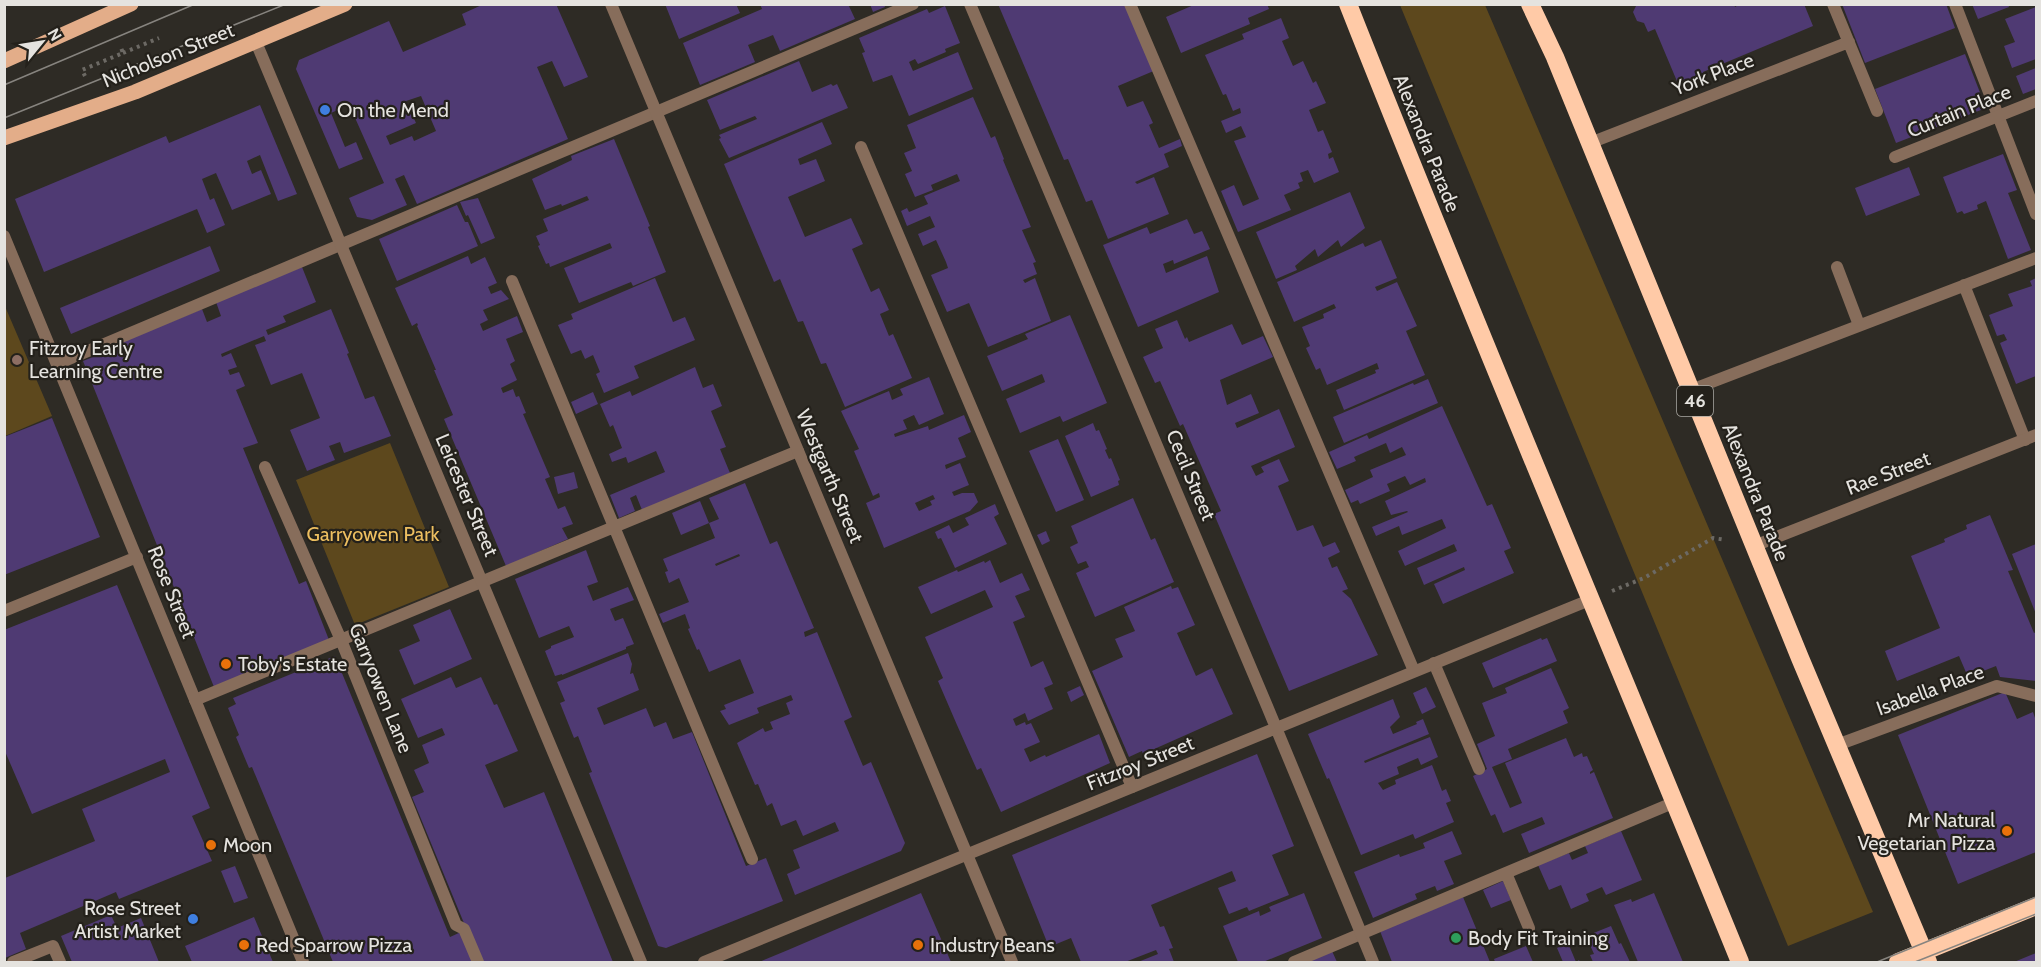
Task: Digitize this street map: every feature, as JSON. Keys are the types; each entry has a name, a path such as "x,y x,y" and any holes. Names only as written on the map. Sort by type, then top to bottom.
{"highway":[{"name":"Alexandra Parade","path":"1348,4 1430,212 1592,599 1740,963"},
{"name":"Alexandra Parade","path":"1530,4 1556,57 1690,390 1925,957"},
{"path":"1898,963 1925,957 2037,906"}],"main road":[{"path":"4,61 131,4"},
{"name":"Nicholson Street","path":"4,138 135,92 345,4"}],"street":[{"name":"Westgarth Street","path":"611,4 1012,963"},
{"path":"57,363 913,4"},
{"name":"Cecil Street","path":"970,4 1373,963"},
{"path":"1130,4 1414,671"},
{"path":"1833,4 1876,111"},
{"path":"1955,4 2037,214"},
{"name":"Leicester Street","path":"256,42 641,963"},
{"name":"York Place","path":"1590,143 1849,42"},
{"name":"Curtain Place","path":"1895,157 2037,101"},
{"path":"861,147 1132,787"},
{"name":"Rose Street","path":"4,236 303,963"},
{"path":"1690,390 2037,258"},
{"path":"1837,267 1859,325"},
{"path":"512,282 752,859"},
{"path":"1964,285 2031,438"},
{"name":"Rae Street","path":"1754,546 2031,438"},
{"path":"195,700 798,451"},
{"name":"Garryowen Lane","path":"265,467 341,640 456,925 464,929 478,963"},
{"path":"4,611 136,557"},
{"name":"Fitzroy Street","path":"704,963 1592,599"},
{"path":"1434,663 1479,769"},
{"name":"Isabella Place","path":"1837,745 1997,686 2037,696"},
{"path":"1294,963 1675,802"},
{"path":"1506,873 1529,928"},
{"path":"13,963 53,946 60,963"}],"path":[{"path":"85,76 82,70 159,38"},
{"path":"120,45 123,53"},
{"path":"1592,599 1644,578 1713,538 1754,546"}],"green space":[{"path":"1400,5 1485,5 1873,912 1788,946"},
{"name":"Fitzroy Early Learning Centre","path":"4,304 52,416 5,436 4,436"},
{"name":"Garryowen Park","path":"390,443 449,587 355,625 296,480"}],"building":[{"path":"484,4 556,4 588,77 564,87 552,61 537,67 568,139 417,204 404,175 395,179 407,205 372,220 357,217 349,198 384,183 348,102 343,104 344,107 331,113 345,147 356,142 363,159 339,169 296,69 299,60 389,21 403,52 466,25 462,14","holes":["421,96 436,131 414,141 412,136 390,145 386,136 416,123 406,101"]},
{"path":"665,4 736,4 740,13 679,39"},
{"path":"760,4 848,4 855,19 780,51 773,35 748,45 755,62 700,85 683,43 762,9"},
{"path":"870,4 884,4 885,7 873,12"},
{"path":"998,4 1128,4 1156,70 1118,86 1127,107 1143,101 1153,123 1149,125 1159,148 1180,139 1182,146 1164,154 1169,167 1135,182 1137,184 1154,177 1169,214 1108,239 1092,200 1086,202 1068,159 1064,160"},
{"path":"1196,4 1267,4 1269,9 1248,18 1250,24 1181,53 1166,17"},
{"path":"1637,4 1734,4 1735,7 1740,4 1804,4 1813,26 1703,72 1704,76 1679,86 1655,29 1648,32 1644,23 1637,21 1633,12"},
{"path":"1842,4 1946,4 1955,28 1865,63"},
{"path":"1972,4 2008,4 2009,7 1978,19"},
{"path":"945,6 960,43 918,64 915,59 909,62 913,71 958,52 973,89 909,116 892,75 873,82 859,38 927,9 929,13"},
{"path":"2036,7 2036,59 2012,68 2004,46 2015,42 2005,19"},
{"path":"1281,18 1289,38 1282,41 1293,66 1303,61 1326,103 1309,110 1318,132 1323,130 1332,152 1328,154 1329,159 1333,157 1339,172 1314,183 1308,170 1300,173 1303,181 1298,183 1300,188 1284,195 1291,210 1238,232 1221,191 1234,185 1243,206 1259,199 1234,141 1246,137 1241,126 1226,133 1221,121 1241,113 1240,108 1233,111 1205,55 1244,39 1242,34"},
{"path":"1965,54 1986,108 1896,143 1875,89"},
{"path":"799,61 812,92 831,84 833,86 837,84 848,108 729,158 719,135 757,119 755,116 720,130 707,100"},
{"path":"2036,68 2036,89 2023,94 2016,76"},
{"path":"973,97 991,138 995,136 1031,227 1022,230 1036,262 1033,263 1037,274 1023,280 1025,283 1035,278 1051,321 988,347 969,303 947,312 931,275 948,268 946,262 936,240 923,246 918,234 935,227 930,216 907,226 901,211 907,208 909,212 928,204 924,196 960,181 957,174 931,185 933,190 915,197 905,174 912,171 904,153 916,148 907,125"},
{"path":"260,105 297,194 278,201 260,155 247,161 252,174 261,170 271,194 232,210 216,173 202,179 210,200 214,198 225,225 207,233 197,209 44,272 15,199 166,136 169,143"},
{"path":"822,122 832,144 798,159 800,165 816,159 825,181 788,197 805,237 851,218 863,244 852,249 871,292 879,288 889,310 880,314 889,336 893,334 912,378 845,407 826,363 821,364 803,321 798,322 780,279 774,282 724,164"},
{"path":"614,139 650,226 648,227 666,272 633,286 631,282 579,303 564,268 612,248 610,243 550,267 549,263 546,264 536,236 548,231 543,219 589,200 587,196 545,210 532,179 572,160 571,156"},
{"path":"2003,154 2017,190 2008,193 2031,250 2008,259 1986,201 1977,205 1978,209 1964,214 1962,211 1957,213 1943,177"},
{"path":"1909,167 1920,195 1866,216 1855,188"},
{"path":"1350,192 1365,228 1341,247 1338,240 1318,257 1315,249 1295,266 1297,270 1276,279 1256,232"},
{"path":"478,198 495,238 481,244 460,202"},
{"path":"457,205 465,222 468,222 478,246 397,281 379,239"},
{"path":"1187,219 1194,234 1202,231 1210,249 1174,264 1173,260 1163,264 1166,273 1207,256 1219,292 1138,327 1103,245 1147,227 1150,234"},
{"path":"1381,240 1397,278 1375,287 1377,291 1397,282 1417,326 1406,331 1425,375 1344,410 1336,390 1376,373 1375,370 1379,369 1377,363 1327,385 1320,368 1316,370 1306,348 1310,346 1302,327 1324,318 1323,314 1336,308 1334,304 1294,322 1277,282 1363,243 1365,247"},
{"path":"210,246 220,271 71,334 60,308"},
{"path":"468,256 471,264 485,257 497,283 488,287 491,294 501,290 509,299 483,310 488,320 480,324 483,331 517,316 523,332 506,339 515,361 510,364 517,380 501,388 503,393 513,389 516,397 519,396 526,413 523,414 550,477 545,479 558,509 565,506 573,524 562,528 568,539 506,566 444,419 453,415 434,370 436,370 417,323 412,326 395,288"},
{"path":"302,267 316,302 283,316 286,322 266,330 268,335 331,309 365,399 374,396 391,436 344,453 340,442 329,446 335,460 307,471 290,430 320,418 302,373 271,385 255,345 266,341 264,336 221,354 222,357 231,353 237,367 228,370 230,375 239,372 245,386 236,390 258,443 243,448 299,584 306,581 329,640 214,687 83,361 101,354 100,351 202,309 207,322 221,316 216,302"},
{"path":"655,278 673,322 685,317 695,340 634,366 639,378 604,393 596,374 600,372 593,355 585,359 581,350 571,354 558,325 573,319 571,314"},
{"path":"2036,278 2036,376 2016,384 2000,343 2007,340 2004,334 1997,336 1989,315 2013,306 2008,294 2032,286 2030,281"},
{"path":"1070,315 1107,403 1063,422 1060,416 1020,433 1006,399 1045,382 1042,374 1002,391 987,356 1028,339 1025,334"},
{"path":"1177,320 1185,339 1187,337 1189,342 1232,324 1242,345 1263,336 1273,357 1220,380 1227,405 1251,394 1259,413 1235,423 1237,428 1279,409 1295,447 1251,466 1256,476 1264,472 1261,467 1279,459 1289,481 1278,486 1297,531 1313,525 1323,547 1335,542 1340,552 1328,558 1332,568 1337,566 1348,589 1342,591 1351,599 1378,655 1289,691 1214,514 1221,511 1183,424 1180,426 1160,381 1155,383 1143,357 1163,348 1155,329"},
{"path":"695,367 703,388 713,384 722,406 711,411 726,447 720,449 730,473 642,510 636,495 630,498 635,511 619,518 610,495 665,472 656,451 628,463 626,457 612,462 609,454 622,448 613,425 610,427 600,404 630,391 632,396"},
{"path":"929,377 944,414 919,425 914,415 903,420 907,429 894,434 895,437 928,426 929,430 964,415 971,432 958,438 966,457 945,465 946,469 960,463 969,485 952,492 954,496 974,493 978,502 970,511 884,548 866,503 880,497 879,493 873,496 854,451 859,449 841,411 889,391 892,400 903,395 900,389","holes":["933,495 935,499 930,501 932,505 919,511 915,503"]},
{"path":"1428,379 1438,403 1344,443 1333,417 1413,383 1414,385"},
{"path":"593,392 598,404 576,414 571,402"},
{"path":"1442,406 1487,506 1492,504 1511,548 1504,551 1514,573 1443,604 1434,584 1465,570 1464,567 1424,585 1417,568 1457,551 1454,544 1405,566 1398,551 1446,528 1442,519 1402,535 1399,526 1376,536 1372,527 1408,512 1391,515 1385,501 1426,482 1425,478 1410,485 1405,476 1387,484 1390,491 1360,504 1358,500 1351,503 1345,490 1373,477 1370,470 1406,455 1402,447 1390,453 1386,443 1354,457 1356,461 1337,469 1329,452 1367,435 1369,439"},
{"path":"52,418 100,537 4,575 4,437"},
{"path":"1093,423 1096,431 1099,430 1107,449 1105,450 1120,480 1119,485 1091,497 1065,436"},
{"path":"1058,439 1084,500 1056,512 1029,451"},
{"path":"574,472 578,488 558,494 554,477"},
{"path":"745,483 770,544 777,541 814,628 804,632 805,637 817,632 852,717 844,721 863,766 871,762 905,843 901,851 795,895 787,874 800,868 793,850 839,831 835,822 803,836 796,820 781,826 772,803 767,806 758,784 755,785 737,743 763,728 765,732 773,729 770,722 790,714 786,703 793,700 791,695 757,708 759,713 729,725 720,711 726,709 724,705 754,693 740,659 709,672 688,629 690,628 685,614 663,623 659,614 689,602 679,578 669,583 665,572 668,571 663,559 715,538 709,523 719,519 709,498","holes":["739,554 740,556 716,566 715,564"]},
{"path":"1133,498 1151,540 1155,538 1174,582 1095,617 1076,573 1089,567 1086,561 1078,564 1070,547 1078,543 1071,526"},
{"path":"700,501 709,523 681,535 672,513"},
{"path":"995,504 999,514 994,517 1007,544 955,568 941,538 938,539 935,532 949,525 953,533 969,525 965,518"},
{"path":"1990,515 2013,570 2008,571 2034,633 2036,632 2036,681 2000,677 1996,666 1968,677 1959,656 1897,681 1885,651 1940,628 1911,556 1945,542 1944,539 1967,529 1966,525"},
{"path":"1046,531 1050,541 1042,545 1037,535"},
{"path":"2036,544 2036,614 2012,554"},
{"path":"586,550 598,582 587,586 593,601 628,587 634,600 610,609 615,621 623,618 634,644 555,676 545,651 551,646 574,637 569,626 539,638 515,579"},
{"path":"990,560 1000,583 1022,573 1030,590 1015,596 1025,617 1013,622 1031,667 1043,661 1053,684 1044,688 1053,709 1028,721 1025,713 1013,719 1016,726 1025,722 1026,725 1031,723 1040,742 1024,749 1030,762 1099,734 1110,763 1001,812 981,768 977,770 957,725 938,681 943,678 925,637 993,607 985,590 931,614 918,587 957,570 958,572"},
{"path":"117,585 210,808 192,816 212,861 119,899 116,892 20,933 26,949 5,958 5,878 95,841 82,809 170,772 165,759 32,814 4,749 4,630"},
{"path":"1171,586 1172,589 1178,587 1195,625 1177,633 1196,676 1212,668 1233,714 1143,754 1142,751 1129,757 1092,671 1123,657 1115,639 1135,631 1124,607"},
{"path":"450,609 472,659 414,685 399,650 420,641 413,625"},
{"path":"1541,638 1542,640 1547,638 1557,661 1493,688 1482,663"},
{"path":"628,653 632,664 630,674 633,673 639,690 597,708 604,725 646,708 654,727 666,722 673,739 692,732 746,866 766,858 783,901 666,948 658,946 589,773 592,772 578,736 574,738 560,703 565,701 557,682"},
{"path":"335,656 450,937 461,932 473,962 333,962 252,767 249,768 236,737 239,735 228,708 236,704 233,698"},
{"path":"1551,668 1569,708 1563,711 1568,723 1508,749 1512,759 1492,767 1510,808 1522,803 1505,763 1566,738 1574,757 1582,753 1583,757 1587,756 1593,770 1590,774 1594,772 1613,818 1529,853 1521,834 1545,824 1542,817 1503,833 1495,814 1491,816 1473,776 1487,769 1477,744 1495,736 1482,703 1507,693 1505,688"},
{"path":"451,677 456,688 481,677 494,705 497,704 518,751 485,765 504,808 544,792 613,962 480,962 412,797 424,792 414,770 429,763 422,745 445,735 442,728 418,738 401,699"},
{"path":"1080,686 1084,695 1071,702 1067,692"},
{"path":"1426,687 1436,707 1422,714 1413,693"},
{"path":"2005,692 2017,719 2033,712 2036,721 2036,852 1958,884 1898,735"},
{"path":"1393,699 1400,717 1390,727 1393,734 1423,719 1429,734 1364,761 1365,763 1430,737 1438,757 1421,765 1418,758 1397,767 1399,774 1378,783 1383,790 1396,784 1395,780 1432,765 1442,791 1446,789 1451,801 1446,803 1454,822 1415,839 1413,834 1361,855 1308,734"},
{"path":"1257,754 1294,846 1272,855 1289,895 1249,911 1247,907 1229,914 1218,888 1236,881 1232,871 1151,905 1160,927 1164,926 1173,948 1169,949 1174,962 1138,962 1158,954 1156,950 1125,962 1081,962 1071,938 1049,947 1012,855"},
{"path":"1452,831 1462,854 1444,861 1454,884 1437,891 1435,886 1415,894 1417,899 1373,918 1354,872 1399,854 1400,857 1425,848 1423,843"},
{"path":"1621,831 1642,880 1606,895 1602,887 1586,894 1589,901 1571,909 1561,885 1549,890 1538,865 1569,853 1572,860 1588,853 1585,846"},
{"path":"235,866 248,898 234,903 221,871"},
{"path":"1503,881 1511,900 1491,908 1483,890"},
{"path":"921,893 951,962 759,962 788,950"},
{"path":"1304,893 1322,938 1263,962 1238,962 1223,926 1259,911 1260,916 1271,911 1269,907"},
{"path":"1654,893 1683,962 1638,962 1614,905 1631,899 1632,902"},
{"path":"1463,897 1490,962 1392,962 1380,931"},
{"path":"111,915 117,928 141,918 159,962 72,962 61,936"},
{"path":"254,917 273,962 192,962 185,946"},
{"path":"1611,926 1630,962 1593,962 1590,955 1594,954 1586,936"},
{"path":"1568,943 1576,962 1563,962 1557,948"},
{"path":"1526,946 1533,962 1495,962 1494,959"},
{"path":"1332,951 1337,962 1305,962"},
{"path":"2036,953 2036,962 2014,962"}],"tram line":[{"path":"4,85 195,4"},
{"path":"4,118 286,4"},
{"path":"1877,962 2036,897"},
{"path":"1915,962 2036,914"}],"place":[{"name":"On the Mend","path":"325,110"},
{"name":"Fitzroy Early Learning Centre","path":"17,360"},
{"name":"Toby's Estate","path":"226,664"},
{"name":"Mr Natural Vegetarian Pizza","path":"2007,831"},
{"name":"Moon","path":"211,845"},
{"name":"Rose Street Artist Market","path":"193,919"},
{"name":"Body Fit Training","path":"1456,938"},
{"name":"Red Sparrow Pizza","path":"244,945"},
{"name":"Industry Beans","path":"918,945"}]}
